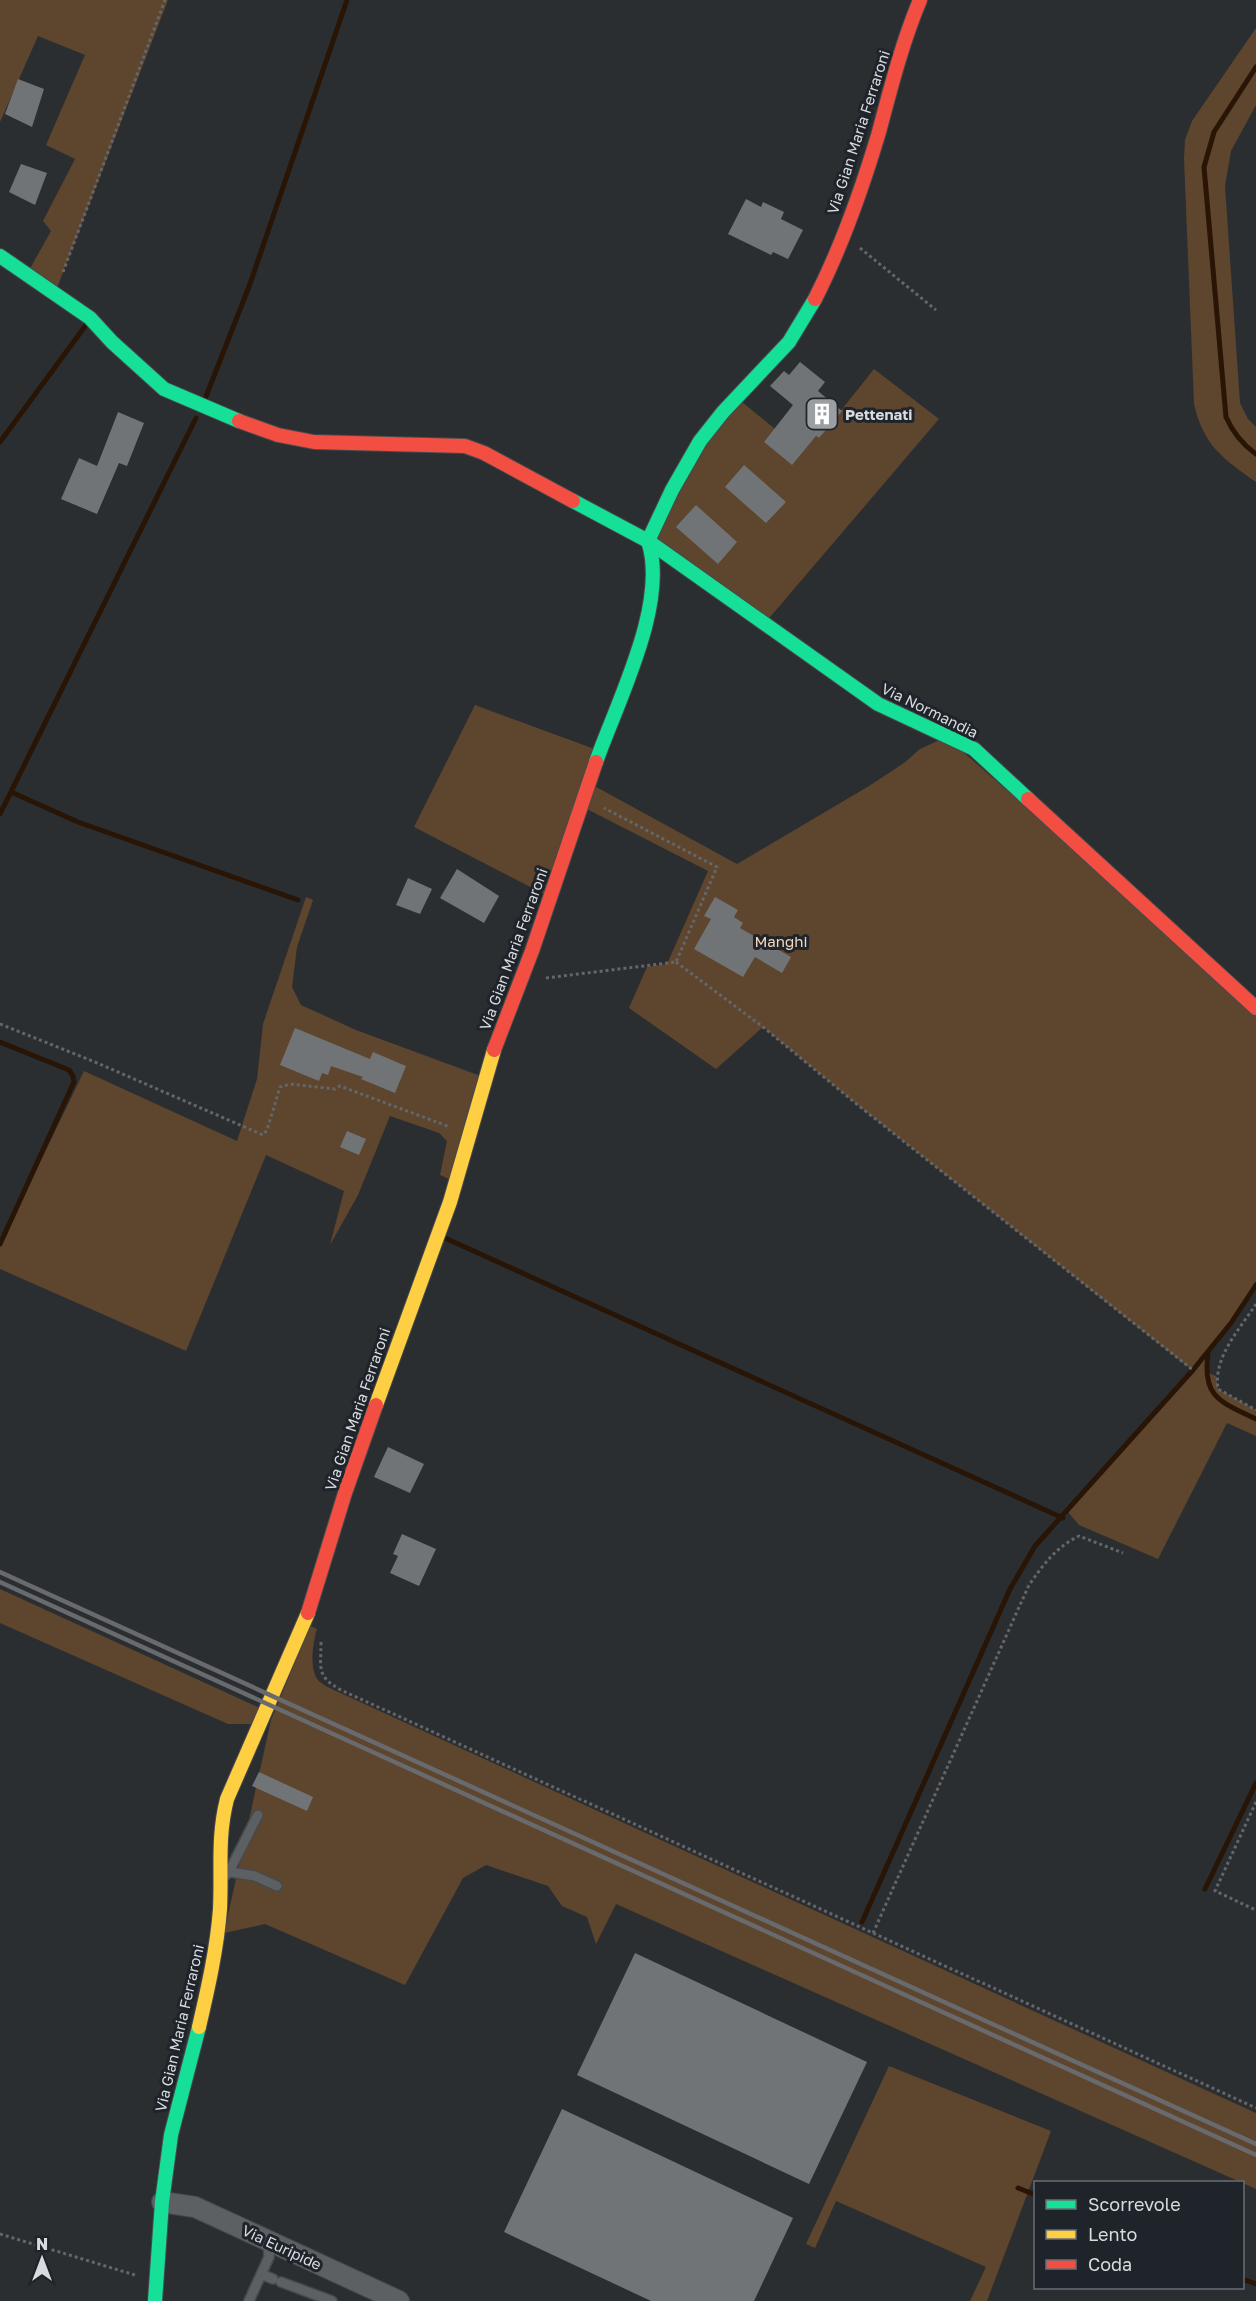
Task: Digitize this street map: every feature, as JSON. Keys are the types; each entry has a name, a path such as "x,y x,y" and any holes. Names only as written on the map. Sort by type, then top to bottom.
{"street":[{"name":"Via Gian Maria Ferraroni","path":"155,2301 162,2202 171,2135 213,1970 225,1875 221,1822 227,1799 309,1612 345,1493 409,1310 450,1202 490,1064 635,660 650,603 653,556 648,541 682,469 700,440 722,412 781,352 796,333 815,298 864,177 908,28 920,0"},
{"path":"0,256 90,318 164,389 196,405 278,435 314,442 429,443 465,446 494,458 648,541"},
{"name":"Via Normandia","path":"648,541 878,704 974,749 1256,1008"},
{"name":"Via Euripide","path":"162,2202 195,2207 399,2301"}],"lane":[{"path":"258,1815 225,1875 255,1876 277,1886"},
{"path":"249,2301 269,2257 268,2241"},
{"path":"261,2274 332,2301"}],"path":[{"path":"55,293 165,0"},
{"path":"843,233 936,310"},
{"path":"584,798 717,867 676,962"},
{"path":"520,982 676,962 762,1027 1193,1370"},
{"path":"0,1024 95,1062 262,1135 267,1130 280,1088 290,1084 335,1089 340,1086 471,1135"},
{"path":"1256,1304 1219,1362 1216,1376 1218,1389 1256,1410"},
{"path":"873,1933 1029,1585 1053,1554 1068,1541 1079,1536 1123,1553"},
{"path":"321,1640 321,1672 326,1682 341,1690 1256,2108"},
{"path":"1256,1802 1215,1891 1256,1910"},
{"path":"0,2234 157,2281"}],"green space":[{"path":"0,0 168,0 55,293 27,274 51,231 43,221 75,159 46,145 85,55 38,36 0,122"},
{"path":"1256,28 1256,105 1231,151 1225,186 1240,403 1248,419 1256,427 1256,482 1233,466 1216,450 1203,431 1194,404 1184,159 1185,140 1192,121"},
{"path":"874,369 939,419 765,623 648,541 736,397 775,429 764,442 791,464 816,436 819,438"},
{"name":"Manghi","path":"475,705 600,751 589,783 737,864 869,786 904,763 920,749 946,737 1256,1008 1256,1285 1208,1353 1205,1372 1216,1376 1218,1389 1256,1410 1256,1436 1227,1423 1158,1559 1079,1525 1068,1512 1192,1370 763,1027 716,1069 629,1008 647,967 667,964 708,871 581,806 550,897 414,827"},
{"path":"306,897 313,900 297,947 292,987 301,1005 356,1030 486,1078 456,1182 440,1175 447,1141 439,1133 390,1116 358,1195 330,1245 344,1191 266,1155 186,1351 0,1269 0,1245 84,1071 237,1141 257,1079 263,1024"},
{"path":"0,1589 260,1708 254,1724 228,1724 0,1623"},
{"path":"310,1626 317,1629 313,1649 314,1671 320,1682 330,1688 1256,2113 1256,2189 1244,2184 1244,2181 1238,2181 616,1904 596,1944 587,1917 562,1906 548,1886 486,1865 463,1878 405,1985 265,1924 224,1933 271,1720"},
{"path":"889,2066 1051,2131 987,2301 970,2301 986,2267 836,2201 815,2248 806,2244"}],"building":[{"path":"18,79 44,89 32,127 5,114"},
{"path":"21,164 47,173 35,205 9,192"},
{"path":"746,199 761,207 763,202 784,212 781,219 803,230 788,259 773,252 771,255 728,234"},
{"name":"Pettenati","path":"800,362 825,382 818,391 842,411 819,438 816,436 792,465 764,442 793,405 770,386 784,371 789,375"},
{"path":"118,412 144,423 127,466 119,463 97,514 61,499 79,458 97,466"},
{"path":"744,465 786,502 766,523 725,487"},
{"path":"696,505 737,542 718,564 676,527"},
{"path":"457,869 499,896 484,923 440,898"},
{"path":"408,878 432,889 420,914 396,905"},
{"path":"715,897 738,910 734,917 743,923 740,928 791,957 782,973 755,957 743,977 694,949 711,919 704,916"},
{"path":"295,1028 370,1059 373,1052 406,1066 395,1093 361,1079 363,1077 331,1066 328,1075 322,1073 319,1081 280,1065"},
{"path":"347,1131 366,1139 359,1155 340,1147"},
{"path":"388,1447 424,1464 410,1493 374,1477"},
{"path":"402,1534 436,1549 419,1586 390,1573 398,1556 393,1554"},
{"path":"259,1772 313,1797 307,1811 252,1786"},
{"path":"635,1953 867,2062 809,2184 577,2075"},
{"path":"562,2109 793,2218 754,2301 651,2301 504,2232"}],"waterway":[{"path":"205,399 250,284 347,0"},
{"path":"1256,67 1214,132 1204,167 1226,417 1238,438 1256,454"},
{"path":"0,442 86,325"},
{"path":"0,814 196,418"},
{"path":"11,792 78,822 298,900"},
{"path":"0,1042 69,1070 74,1082 0,1244"},
{"path":"445,1238 1063,1518"},
{"path":"862,1922 1010,1589 1035,1546 1193,1370 1231,1323 1256,1285"},
{"path":"1208,1354 1207,1369 1211,1389 1224,1403 1256,1419"},
{"path":"1205,1889 1256,1783"},
{"path":"1018,2188 1034,2194"},
{"path":"1244,2280 1256,2284"}],"railway":[{"path":"0,1572 1256,2144"},
{"path":"0,1582 1256,2155"}],"traffic: fast":[{"path":"0,256 90,318 112,342 164,389 239,421"},
{"path":"596,762 638,652 652,593 653,566 648,541 672,490 700,441 723,412 789,342 815,299"},
{"path":"573,501 648,541 878,704 974,749 1028,799"},
{"path":"155,2301 162,2202 171,2135 199,2027"}],"traffic: slow":[{"path":"376,1405 450,1202 494,1050"},
{"path":"199,2027 219,1924 221,1841 227,1799 308,1613"}],"traffic: jam":[{"path":"815,299 843,238 858,196 902,49 920,0"},
{"path":"239,421 278,435 314,442 465,446 484,453 573,501"},
{"path":"494,1050 532,951 596,762"},
{"path":"1028,799 1256,1008"},
{"path":"308,1613 345,1493 376,1405"}],"place":[{"name":"Pettenati","path":"822,414"}]}
